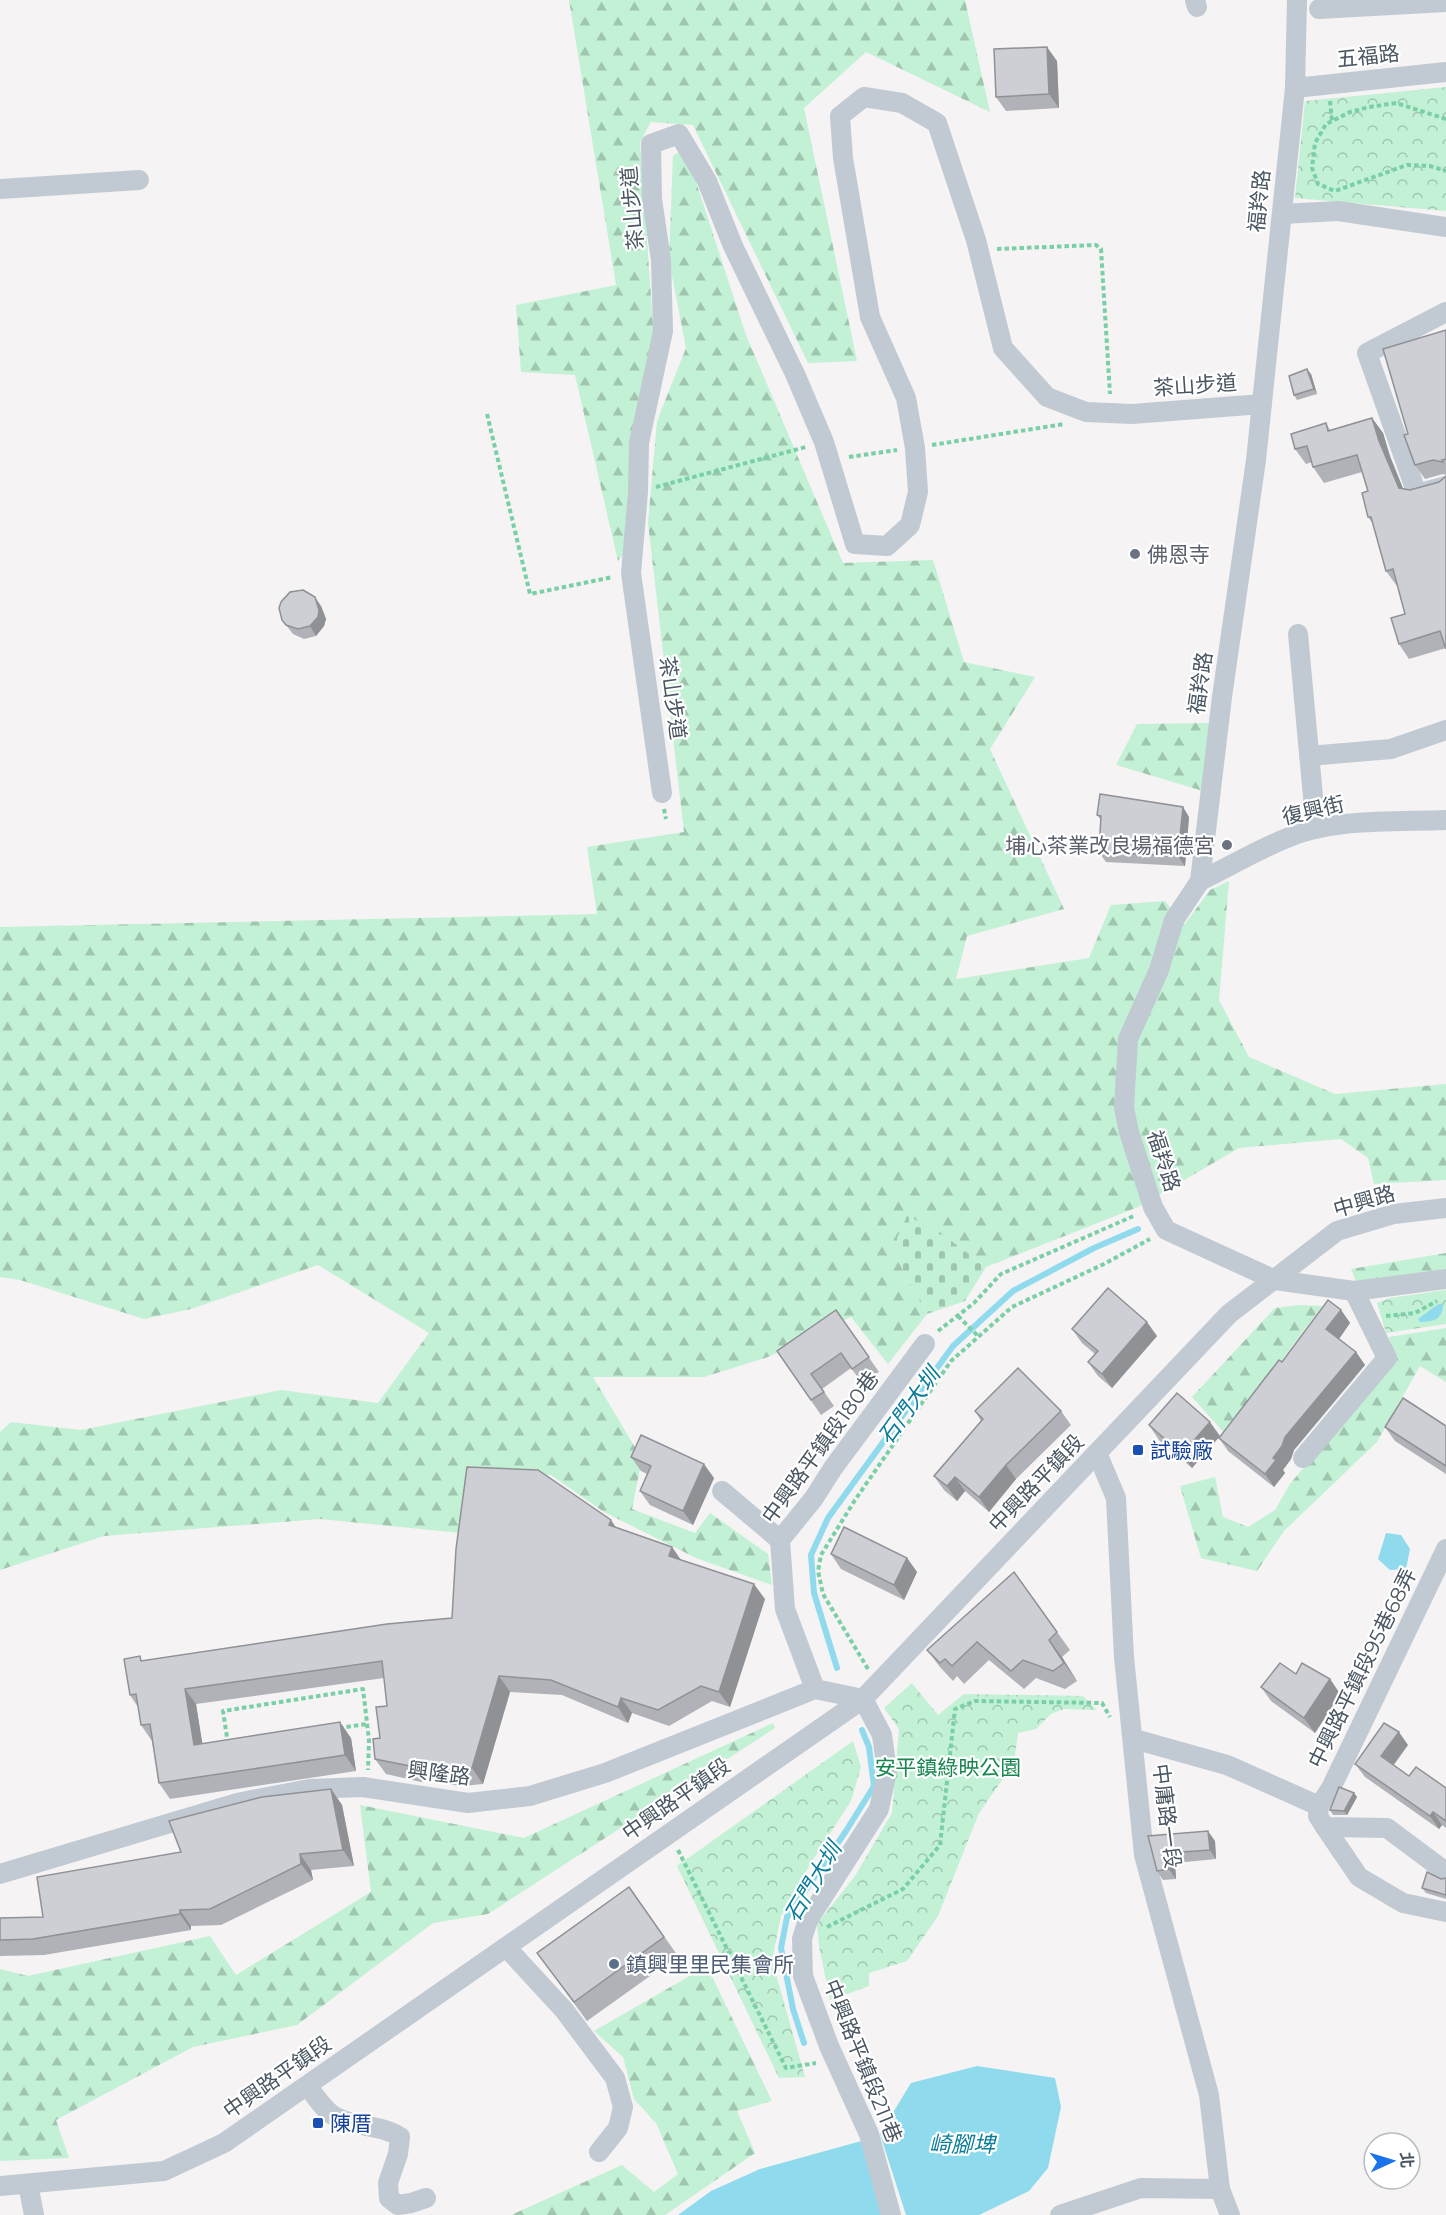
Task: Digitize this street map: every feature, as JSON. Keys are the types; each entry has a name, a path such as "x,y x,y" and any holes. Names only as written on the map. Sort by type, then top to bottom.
{"street":[{"name":"福羚路","path":"1166,1230 1154,1207 1129,1132 1124,1108 1128,1040 1159,970 1174,921 1200,881 1222,698 1256,460 1295,87 1297,0"},
{"path":"1319,9 1446,2"},
{"name":"五福路","path":"1295,87 1446,72"},
{"name":"茶山步道","path":"662,793 631,573 638,492 639,443 663,331 661,260 652,200 651,144 679,134 707,181 733,246 795,374 824,442 855,544 887,546 910,525 918,492 915,447 906,398 870,317 843,158 840,116 864,97 902,103 937,123 978,250 1003,348 1047,397 1086,412 1132,414 1262,404"},
{"path":"0,189 139,180"},
{"path":"1282,214 1338,211 1446,227"},
{"path":"1446,312 1367,353 1417,494 1446,486"},
{"path":"1298,634 1316,830"},
{"path":"1309,756 1391,749 1446,730"},
{"name":"復興街","path":"1200,881 1288,837 1316,830 1357,824 1446,820"},
{"name":"中興路","path":"1275,1280 1337,1231 1394,1214 1446,1208"},
{"path":"1166,1230 1275,1280 1354,1291 1444,1289"},
{"name":"中興路平鎮段","path":"0,2186 164,2171 224,2143 863,1699 1229,1314 1275,1280"},
{"path":"1303,1458 1387,1358 1354,1291"},
{"name":"中興路平鎮段180巷","path":"815,1689 785,1609 780,1540 814,1498 833,1468 925,1344"},
{"name":"中庸路一段","path":"1097,1453 1116,1498 1124,1657 1144,1855 1209,2095 1220,2189 1230,2215"},
{"path":"722,1491 780,1540"},
{"name":"中興路平鎮段95巷68弄","path":"1319,1806 1331,1788 1446,1549"},
{"path":"815,1689 863,1699"},
{"name":"興隆路","path":"0,1874 237,1803 309,1789 363,1787 468,1803 530,1796 605,1773 815,1689"},
{"name":"中興路平鎮段211巷","path":"863,1699 882,1736 887,1771 879,1809 808,1920 802,1939 803,1976 835,2060 869,2134 891,2215"},
{"path":"1134,1739 1227,1765 1319,1806 1318,1816 1359,1877 1403,1903 1446,1912"},
{"path":"1325,1827 1387,1828 1446,1872"},
{"path":"506,1947 564,2010 615,2078 623,2107 618,2128 599,2152"},
{"path":"307,2086 334,2117 355,2124 375,2126 400,2137 398,2154 388,2183 389,2198 398,2205 426,2198"},
{"path":"28,2184 34,2215"},
{"path":"1060,2215 1141,2188 1220,2189"}],"path":[{"path":"1446,119 1396,103 1350,112 1326,124 1315,143 1312,168 1318,184 1335,191 1407,165 1430,166 1446,171"},
{"path":"978,250 1096,245 1101,249 1111,413"},
{"path":"487,414 530,594 631,573"},
{"path":"951,442 1069,423"},
{"path":"638,492 824,442"},
{"path":"844,458 915,447"},
{"path":"925,1344 974,1303 1001,1275 1154,1207"},
{"path":"877,1684 823,1594 818,1571 821,1555 855,1500 951,1361 1012,1307 1104,1264 1166,1230"},
{"path":"1383,1312 1387,1317 1415,1313 1444,1289"},
{"path":"958,1316 979,1336"},
{"path":"239,1742 227,1744 224,1711 363,1689 369,1740 368,1780 363,1787"},
{"path":"802,1939 903,1889 940,1845 955,1709 975,1701 1102,1703 1112,1721"},
{"path":"332,1729 367,1724"},
{"path":"670,1833 786,2068 835,2060"}],"green space":[{"path":"569,0 965,0 990,112 866,52 804,108 857,361 808,363 693,125 651,122 640,142 654,339 627,549 618,561 575,375 521,372 516,305 616,285"},
{"path":"1446,87 1446,211 1295,198 1305,101"},
{"path":"685,148 746,335 843,563 933,560 964,662 1035,677 990,749 1064,909 967,936 956,979 1089,958 1111,905 1165,901 1184,925 1210,890 1229,881 1219,1000 1249,1057 1335,1094 1446,1084 1446,1180 1374,1184 1368,1158 1341,1139 1239,1148 1138,1207 986,1267 937,1230 898,1261 927,1314 888,1364 851,1317 768,1357 704,1377 593,1377 642,1459 632,1509 695,1533 710,1513 768,1554 772,1585 696,1558 604,1512 551,1475 475,1472 461,1533 320,1519 104,1536 0,1570 0,1432 11,1422 81,1430 281,1390 378,1403 429,1333 318,1265 191,1309 144,1319 20,1280 0,1277 0,927 597,914 587,847 684,832 648,523 657,421 686,348 669,260 673,156"},
{"path":"1210,723 1203,791 1116,765 1137,724"},
{"path":"907,1216 937,1230 986,1267 965,1301 927,1314 898,1261 897,1238"},
{"path":"1446,1253 1446,1269 1356,1281 1351,1269"},
{"path":"1446,1290 1446,1324 1386,1333 1377,1303 1390,1298"},
{"path":"1300,1305 1322,1306 1226,1435 1192,1397 1275,1308"},
{"path":"1446,1328 1446,1382 1420,1366 1377,1442 1284,1531 1257,1571 1201,1558 1180,1486 1215,1477 1223,1517 1248,1527 1275,1510 1290,1484 1395,1359 1389,1337"},
{"name":"安平鎮綠映公園","path":"912,1683 938,1715 964,1694 1083,1696 1097,1710 1064,1709 1051,1714 1036,1729 1018,1733 1014,1763 979,1813 938,1916 907,1961 869,1973 869,1986 830,2000 817,1924 855,1876 892,1813 899,1729 884,1708"},
{"path":"773,1723 775,1728 488,1914 433,1923 297,2025 193,2047 56,2120 69,2158 0,2161 0,1969 28,1976 210,1936 236,1975 371,1892 360,1805 524,1838"},
{"path":"853,1741 861,1767 851,1801 812,1861 781,1916 772,1960 805,2077 779,2078 677,1866"},
{"path":"707,1966 772,2101 737,2111 755,2153 665,2215 511,2215 622,2165 654,2192 678,2174 656,2123 634,2099 623,2057 594,2031"}],"water":[{"path":"1443,1303 1441,1313 1437,1318 1420,1322 1418,1319"},
{"path":"1386,1533 1401,1535 1410,1549 1406,1569 1390,1570 1378,1559"},
{"name":"崎腳埤","path":"977,2066 1055,2078 1061,2107 1048,2168 1029,2191 979,2215 906,2215 880,2134 911,2083"},
{"name":"崎腳埤","path":"865,2140 883,2215 678,2215 711,2191 760,2169"}],"building":[{"path":"1047,47 1049,94 996,97 994,49"},
{"path":"1446,330 1446,459 1442,460 1443,462 1433,460 1415,465 1404,435 1408,434 1383,349"},
{"path":"1307,369 1314,389 1294,395 1289,376"},
{"path":"1372,418 1399,488 1410,490 1439,482 1446,476 1446,649 1440,631 1399,644 1391,618 1405,614 1393,569 1386,571 1371,517 1368,517 1362,493 1368,491 1357,455 1313,467 1307,446 1295,449 1291,434 1326,423 1328,431"},
{"path":"303,590 315,597 319,610 318,617 310,626 298,629 286,625 279,608 290,592"},
{"path":"1100,794 1183,807 1178,856 1099,852 1101,816 1097,815"},
{"path":"1108,1288 1147,1322 1102,1374 1088,1362 1098,1351 1072,1329"},
{"path":"1328,1300 1341,1310 1326,1329 1356,1352 1285,1437 1282,1446 1273,1458 1276,1460 1265,1474 1219,1438 1279,1360 1282,1362"},
{"path":"836,1310 869,1357 852,1369 841,1353 811,1374 824,1392 811,1400 777,1351"},
{"path":"1018,1368 1061,1411 1006,1465 979,1497 955,1477 947,1486 934,1476 983,1419 975,1411"},
{"path":"1177,1393 1210,1422 1182,1454 1149,1425"},
{"path":"1403,1398 1446,1426 1446,1466 1385,1427"},
{"path":"641,1435 704,1464 683,1511 640,1491 651,1466 631,1457"},
{"path":"467,1467 538,1470 611,1520 609,1525 672,1547 669,1556 754,1584 719,1692 701,1686 658,1710 621,1698 618,1707 551,1680 499,1676 472,1768 452,1770 434,1768 435,1763 410,1766 375,1759 373,1739 380,1738 376,1707 387,1706 382,1661 185,1689 194,1745 340,1722 345,1755 159,1783 150,1724 141,1725 136,1694 130,1695 124,1659 140,1656 141,1661 387,1624 452,1618 456,1549"},
{"path":"844,1527 907,1558 894,1585 831,1554"},
{"path":"1014,1572 1057,1632 1049,1640 1064,1663 1053,1671 1023,1660 1011,1671 977,1642 952,1666 945,1659 940,1663 927,1650"},
{"path":"1280,1663 1296,1674 1302,1663 1330,1679 1304,1718 1261,1687"},
{"path":"1384,1723 1399,1732 1381,1756 1409,1776 1416,1767 1446,1788 1446,1821 1433,1812 1430,1816 1355,1764"},
{"path":"1339,1787 1354,1793 1344,1811 1330,1810"},
{"path":"331,1789 343,1850 300,1854 301,1864 210,1909 180,1910 180,1914 33,1939 0,1940 0,1918 43,1917 37,1877 181,1852 169,1821 262,1797"},
{"path":"1208,1831 1210,1850 1168,1853 1169,1869 1157,1871 1148,1836"},
{"path":"1427,1872 1441,1879 1446,1878 1446,1895 1422,1888"},
{"name":"鎮興里里民集會所","path":"629,1887 664,1937 574,2002 537,1953"}],"waterway":[{"name":"石門大圳","path":"837,1668 814,1593 811,1555 828,1518 953,1346 1013,1291 1094,1248 1138,1229"},
{"name":"石門大圳","path":"804,2043 793,2009 781,1948 787,1917 874,1786 869,1747 862,1730"}],"place":[{"name":"佛恩寺","path":"1135,554"},
{"name":"埔心茶業改良場福德宮","path":"1227,845"},
{"name":"試驗廠","path":"1138,1450"},
{"name":"鎮興里里民集會所","path":"614,1964"},
{"name":"陳厝","path":"318,2123"}]}
